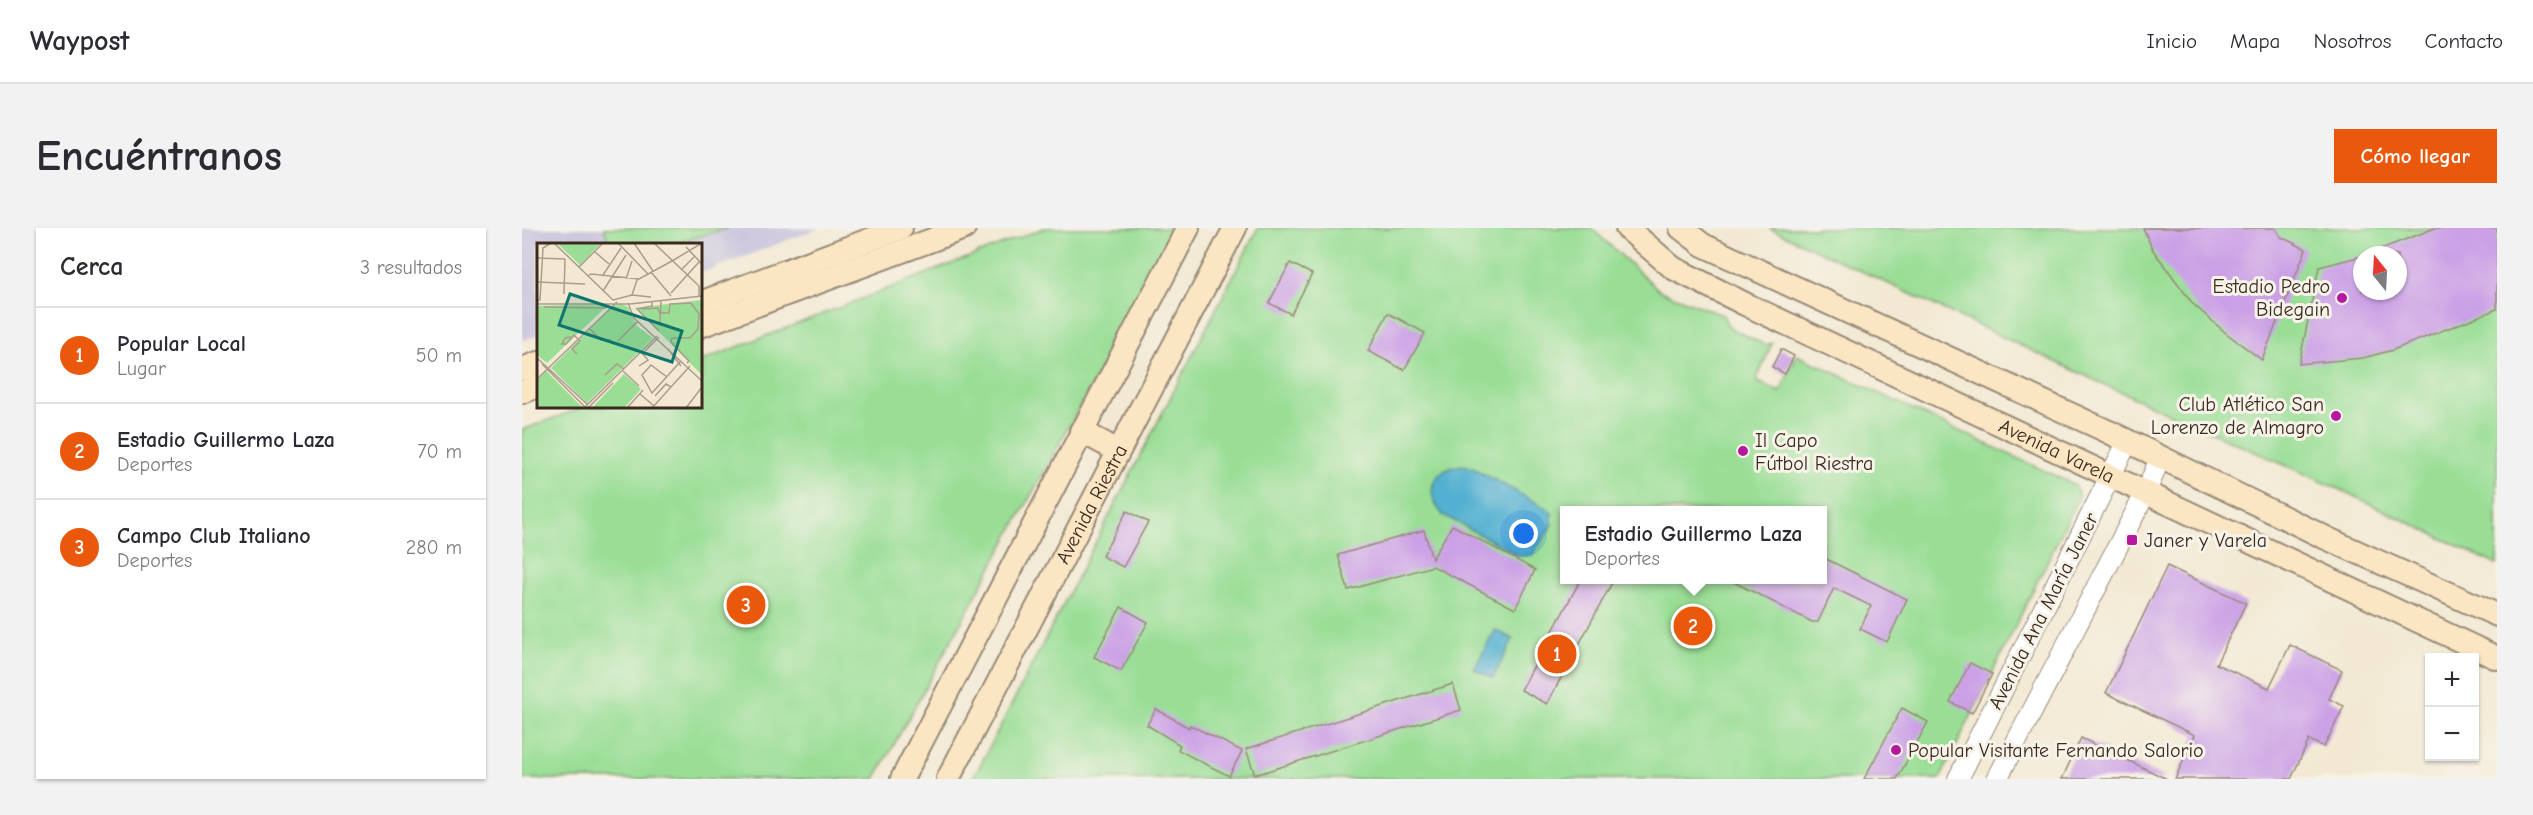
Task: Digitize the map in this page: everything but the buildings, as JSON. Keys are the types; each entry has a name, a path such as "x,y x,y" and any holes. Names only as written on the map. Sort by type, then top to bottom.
{"main road":[{"path":"702,302 901,228"},
{"path":"702,325 964,228"},
{"path":"902,779 1188,228"},
{"name":"Avenida Riestra","path":"948,779 1235,228"},
{"name":"Avenida Varela","path":"1627,228 1673,268 2497,658"},
{"name":"Avenida Varela","path":"1681,228 1703,245 2128,441 2326,538 2497,615"},
{"path":"522,369 537,363"},
{"path":"522,392 537,386"},
{"path":"1081,431 1118,451"}],"street":[{"name":"Avenida Ana María Janer","path":"1958,779 2128,441"},
{"name":"Avenida Ana María Janer","path":"1997,779 2146,492 2160,458"}],"shaded area":[{"path":"522,228 820,228 702,273 702,243 537,243 537,335 522,341"}],"green space":[{"path":"604,228 729,228 675,243 609,243"},
{"path":"1044,228 1178,228 875,779 522,779 522,430 581,408 702,408 702,361"},
{"path":"1258,228 1591,228 1660,291 1723,315 1728,327 1765,345 1772,343 1756,381 1780,392 1797,355 2075,485 2079,497 1940,779 973,779"},
{"name":"Club Atlético San Lorenzo de Almagro","path":"1769,228 2497,228 2497,565 2354,496 2101,383"}],"water":[{"path":"1462,465 1473,468 1552,513 1552,525 1532,555 1520,556 1443,515 1433,498 1434,483 1444,472"},
{"path":"1495,630 1513,639 1493,678 1474,669"}],"place":[{"name":"Estadio Pedro Bidegain","path":"2342,298"},
{"name":"Club Atlético San Lorenzo de Almagro","path":"2336,416"},
{"name":"Il Capo Fútbol Riestra","path":"1743,451"},
{"name":"Janer y Varela","path":"2132,540"},
{"name":"Campo Club Italiano","path":"746,605"},
{"name":"Estadio Guillermo Laza","path":"1693,626"},
{"name":"Popular Local","path":"1557,654"},
{"name":"Popular Visitante Fernando Salorio","path":"1896,750"}]}
